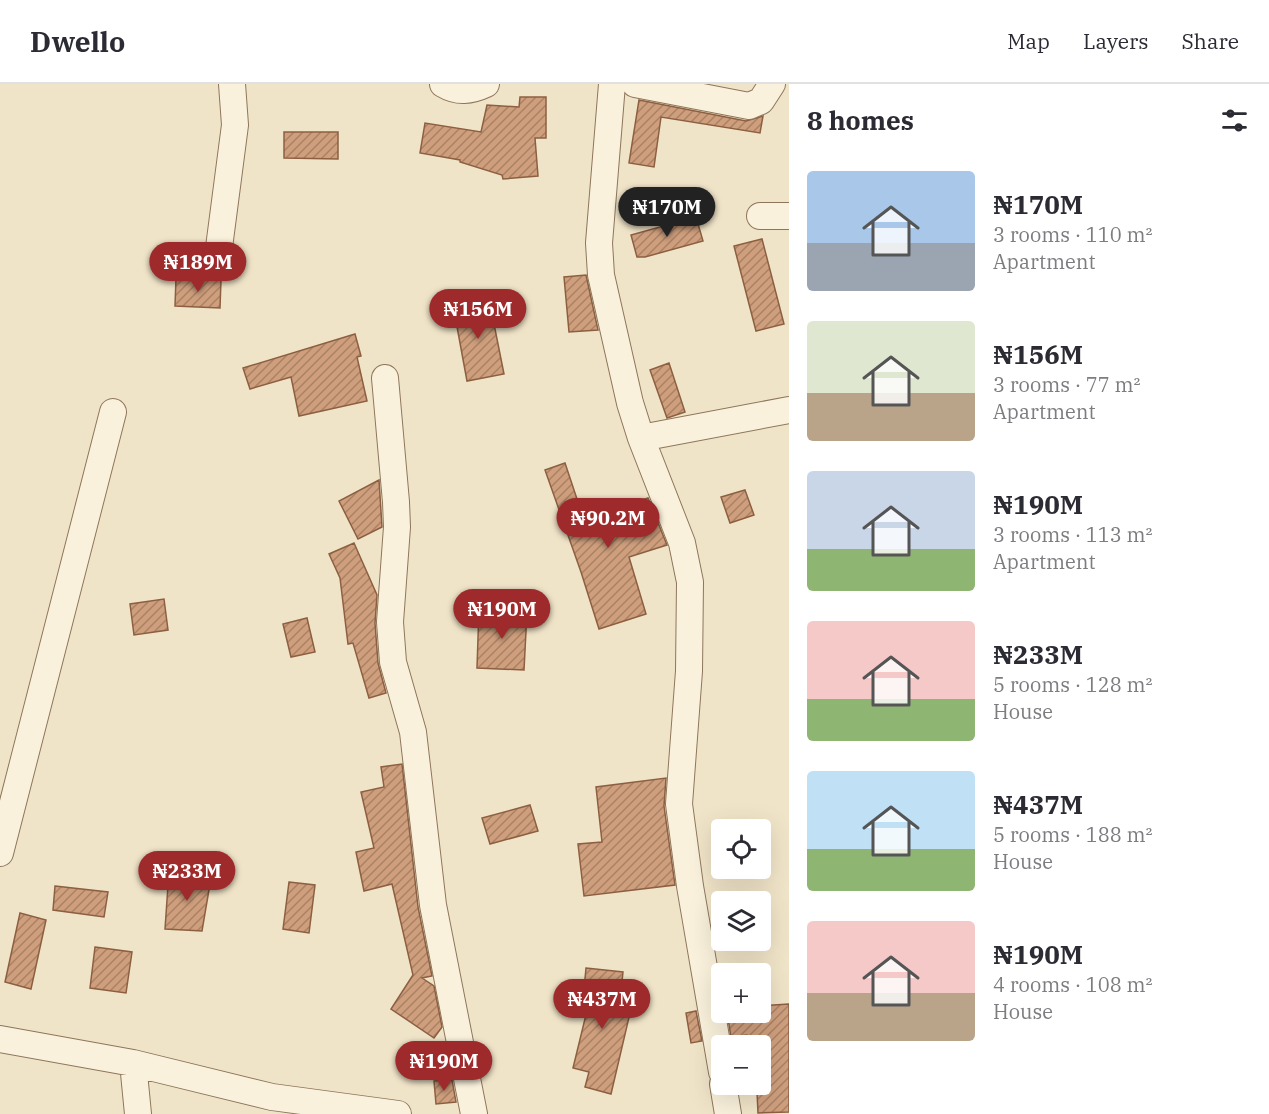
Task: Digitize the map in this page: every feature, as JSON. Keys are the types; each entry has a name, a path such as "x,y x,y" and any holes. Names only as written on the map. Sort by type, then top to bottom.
{"street":[{"path":"218,255 235,124 232,84"},
{"path":"443,84 462,91 479,86"},
{"path":"612,84 599,243 601,275 630,403 641,438 682,543 690,582 689,671 680,804 690,886 716,1035"},
{"path":"635,84 749,106 761,101 772,84"},
{"path":"760,216 789,216"},
{"path":"385,378 397,527 390,622 393,662 413,732 433,905 474,1114"},
{"path":"641,438 789,410"},
{"path":"0,853 113,412"},
{"path":"0,1039 133,1063 272,1096 398,1114"},
{"path":"133,1063 138,1114"},
{"path":"725,1095 728,1114"}],"building":[{"path":"520,97 546,97 546,138 535,138 538,176 503,179 502,175 460,162 460,160 420,153 425,123 481,132 487,105 519,107"},
{"path":"639,100 746,121 763,116 760,133 661,117 654,167 629,163"},
{"path":"284,132 338,132 338,159 284,158"},
{"path":"696,217 703,241 645,257 637,257 631,235"},
{"path":"762,239 784,324 756,331 734,246"},
{"path":"586,275 598,330 569,332 564,277"},
{"path":"176,278 221,280 220,308 175,306"},
{"path":"489,299 504,374 467,381 453,305"},
{"path":"355,334 361,356 357,357 367,401 299,416 291,377 250,389 243,368"},
{"path":"669,363 685,412 667,418 650,370"},
{"path":"565,463 584,520 648,498 667,545 629,557 646,614 599,629 545,470"},
{"path":"379,480 382,527 358,539 339,501"},
{"path":"745,490 754,515 730,523 721,497"},
{"path":"354,543 377,595 375,623 378,663 386,693 369,698 353,643 348,644 340,578 329,554"},
{"path":"164,599 168,630 134,635 130,604"},
{"path":"479,609 527,612 524,670 477,668"},
{"path":"307,618 315,652 291,657 283,624"},
{"path":"402,764 418,907 432,976 422,978 434,986 442,1027 434,1038 391,1009 413,975 392,884 364,891 356,852 374,848 361,792 384,787 381,767"},
{"path":"666,778 664,806 675,885 584,896 578,844 602,842 596,787"},
{"path":"530,805 538,831 490,844 482,818"},
{"path":"169,871 211,878 202,931 165,929"},
{"path":"289,882 315,885 309,933 283,929"},
{"path":"55,886 108,892 104,917 53,910"},
{"path":"20,913 46,920 31,989 5,982"},
{"path":"95,947 132,952 126,993 90,988"},
{"path":"586,968 623,972 619,1010 630,1013 611,1094 585,1087 589,1072 573,1068 592,990 584,989"},
{"path":"789,1004 789,1112 758,1113 757,1095 771,1095 771,1035 731,1035 729,1023 771,1023 771,1005"},
{"path":"696,1011 702,1041 691,1043 686,1013"},
{"path":"452,1080 456,1102 436,1104 434,1081"}]}
